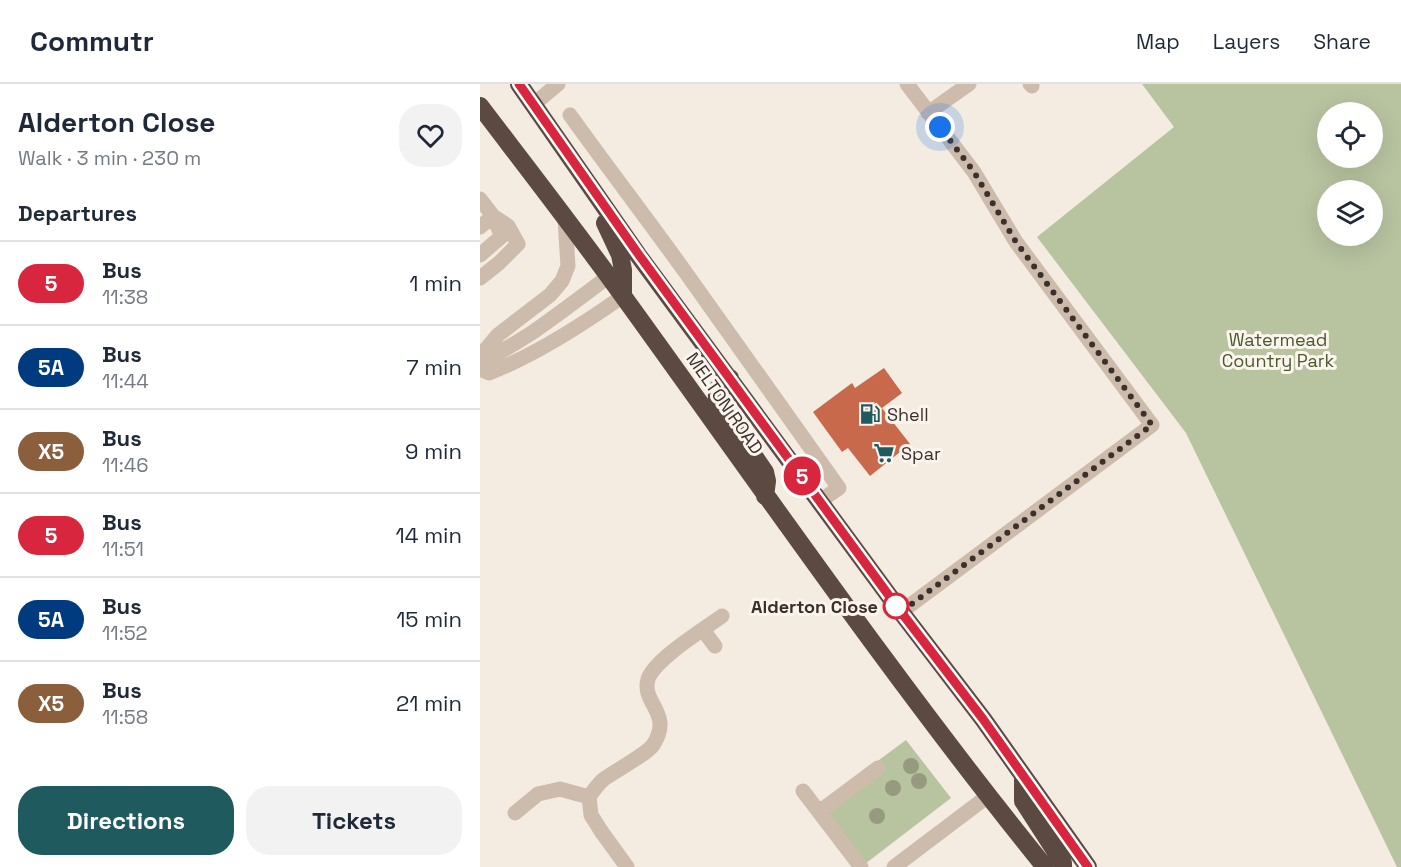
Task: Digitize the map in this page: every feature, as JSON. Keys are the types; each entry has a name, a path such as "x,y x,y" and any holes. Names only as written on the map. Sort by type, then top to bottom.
{"highway":[{"name":"MELTON ROAD","path":"519,84 651,271 901,612 974,707 1088,867"},
{"name":"MELTON ROAD","path":"480,106 565,219 616,275 623,296 765,496 987,796 1045,867"},
{"path":"586,181 620,255 616,275 651,271"},
{"path":"730,378 719,385 716,393 717,402 765,472 767,481 765,496"},
{"path":"1023,775 1023,801 1062,863 1062,867"}],"street":[{"path":"534,104 558,84"},
{"path":"901,612 1152,425 1016,242 974,172 907,84"},
{"path":"928,112 969,84"},
{"path":"570,115 839,488 820,501"},
{"path":"586,181 607,167"},
{"path":"480,199 493,216 502,236 480,255"},
{"path":"480,227 493,216"},
{"path":"480,278 499,264 518,244 508,226 493,216"},
{"path":"480,357 498,335 550,296 562,281 568,266 565,219"},
{"path":"480,362 496,356 616,275"},
{"path":"480,369 489,373 514,363 597,315 623,296"},
{"path":"753,410 773,397"},
{"path":"627,867 591,815 589,797 601,781 652,747 659,733 661,720 649,695 648,681 653,669 663,658 722,616"},
{"path":"703,630 715,646"},
{"path":"819,812 878,768"},
{"path":"514,813 538,794 560,789 589,797"},
{"path":"802,791 861,867"},
{"path":"894,867 987,796"}],"green space":[{"name":"Watermead Country Park","path":"1142,84 1401,84 1401,867 1397,867 1186,433 1037,237 1174,127"},
{"path":"906,740 951,798 861,867 819,812 875,763"}],"building":[{"path":"884,368 902,393 882,408 910,444 870,476 848,448 842,452 813,412 852,383 855,388"}],"bus line":[{"name":"5","path":"519,84 639,255 901,612 983,719 1088,867"}],"place":[{"name":"Shell","path":"870,414"},
{"name":"Spar","path":"884,453"},
{"name":"Alderton Close","path":"896,606"}],"route":[{"path":"896,606 901,612 1152,425 1016,242 974,172 940,127"}]}
